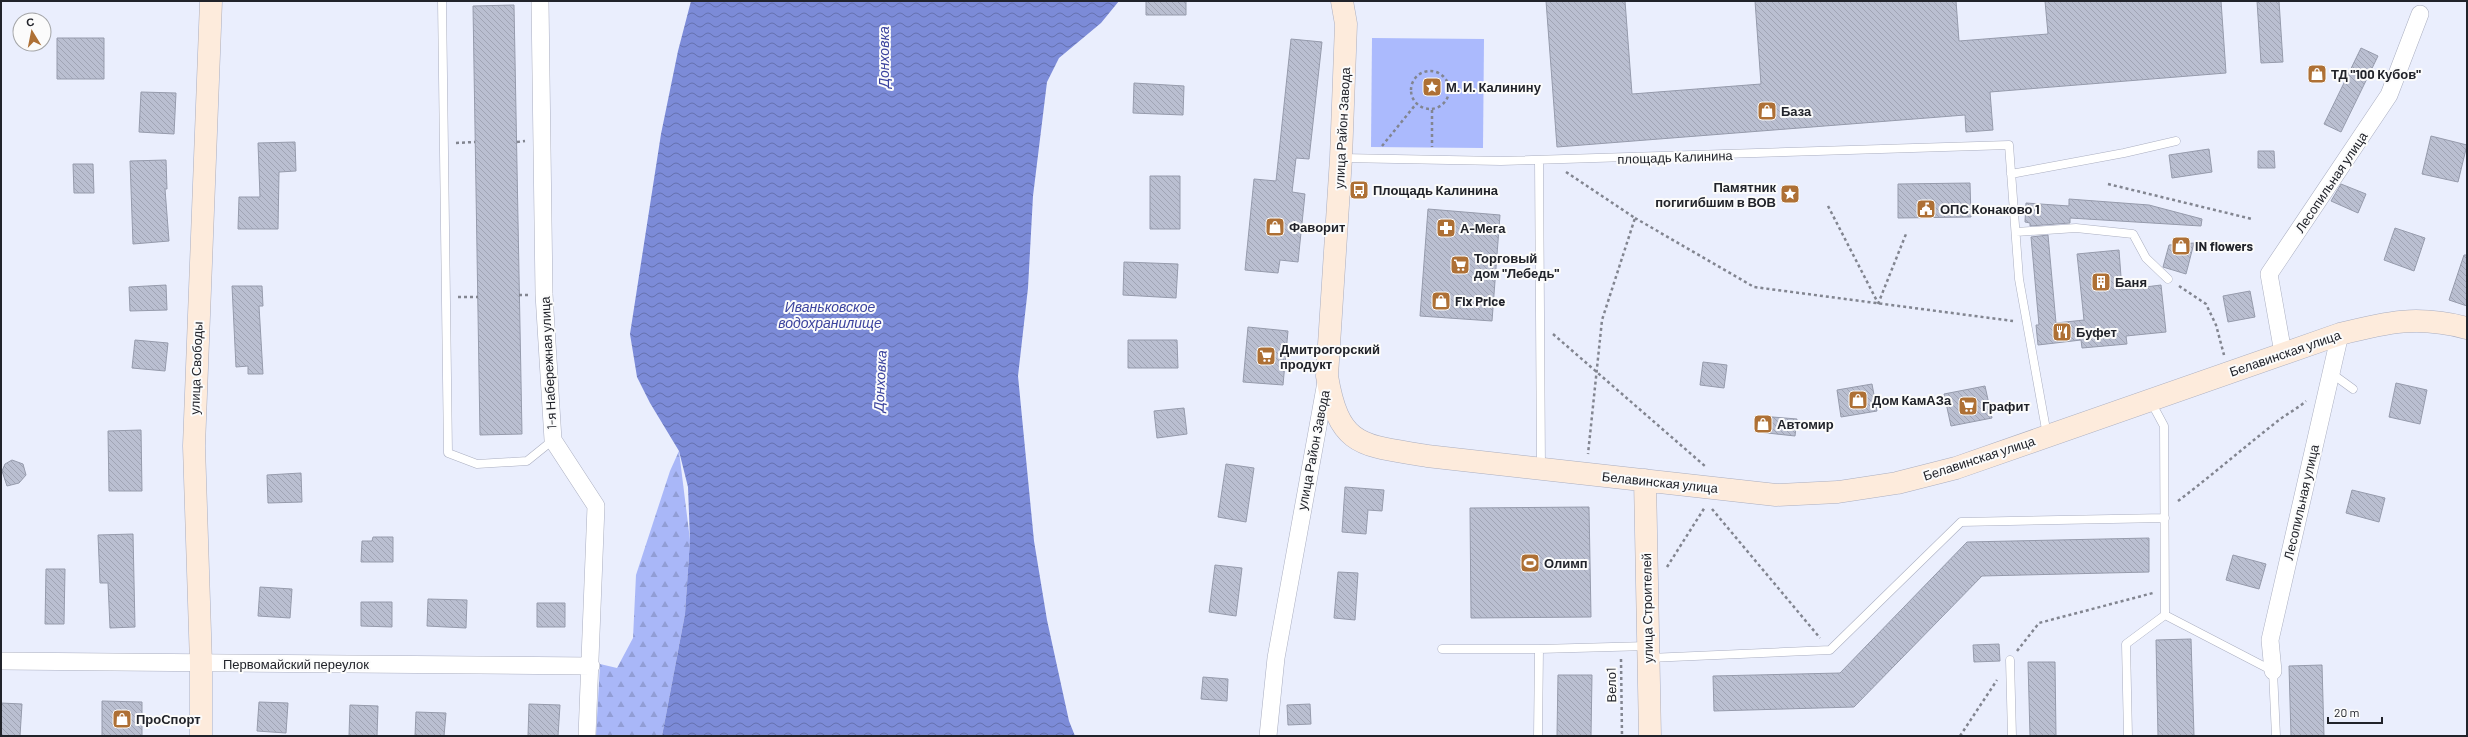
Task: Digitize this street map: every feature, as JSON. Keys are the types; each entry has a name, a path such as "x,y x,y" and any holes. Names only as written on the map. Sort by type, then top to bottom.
{"main road":[{"name":"улица Свободы","path":"201,736 201,664 194,446 211,1"},
{"name":"улица Район Завода","path":"1327,376 1341,158 1346,24 1342,1"},
{"name":"Белавинская улица","path":"1327,376 1331,401 1341,424 1359,440 1384,449 1427,456 1776,495 1838,492 1897,483 1956,468 2340,334 2373,326 2415,319 2467,328"},
{"name":"улица Строителей","path":"1645,480 1650,736"}],"street":[{"name":"1-я Набережная улица","path":"540,1 544,294 553,440 596,506 591,666 587,736"},
{"name":"Лесопильная улица","path":"2284,354 2269,274 2389,95 2420,14"},
{"name":"Лесопильная улица","path":"2273,671 2270,640 2340,334"},
{"name":"улица Район Завода","path":"1268,736 1276,658 1327,376"},
{"name":"Первомайский переулок","path":"1,661 201,664 591,666"}],"lane":[{"path":"442,1 448,453 477,464 527,461 553,440"},
{"path":"2047,436 2019,279 2012,174 2124,153 2176,141"},
{"name":"площадь Калинина","path":"1341,158 1548,160 2009,145 2012,174"},
{"path":"1539,160 1541,468"},
{"path":"2016,232 2076,228 2134,234 2146,258 2168,279"},
{"path":"2331,373 2354,389"},
{"path":"2150,400 2164,426 2165,615"},
{"path":"1442,649 1621,647 1648,652 1830,650 1961,522 2165,514"},
{"path":"2165,615 2273,671 2276,736"},
{"path":"2128,736 2126,644 2165,615"},
{"path":"1538,736 1539,649"},
{"path":"2010,660 2012,736"}],"path":[{"path":"1432,70 1443,75 1449,84 1449,96 1442,105 1432,110 1423,108 1416,104 1411,94 1412,82 1420,73 1432,70"},
{"path":"1371,159 1416,104"},
{"path":"1432,110 1432,160"},
{"path":"443,143 475,142"},
{"path":"1548,160 1634,218 1754,287 2027,323"},
{"path":"2108,184 2252,219"},
{"path":"1828,206 1878,304"},
{"path":"1588,461 1598,373 1602,320 1634,218"},
{"path":"1878,304 1906,234"},
{"path":"2168,279 2206,304 2216,325 2228,373"},
{"path":"446,297 478,297"},
{"path":"1540,322 1711,471"},
{"path":"2165,514 2236,457 2275,422 2294,412 2311,396"},
{"path":"1708,504 1830,650"},
{"path":"1960,736 2010,660 2039,623 2165,590"},
{"name":"Вело1","path":"1621,647 1622,736"}],"green space":[{"path":"679,451 690,540 685,614 662,736 596,736 600,664 617,668 633,638 636,575 670,471"}],"shaded area":[{"path":"1372,38 1484,39 1483,148 1371,147"}],"water":[{"name":"Иваньковское водохранилище","path":"691,1 1119,1 1101,23 1059,58 1047,82 1033,196 1028,288 1018,376 1034,541 1047,620 1069,721 1075,736 662,736 685,614 690,540 688,487 679,451 650,403 637,377 630,334 661,134 678,51"}],"building":[{"path":"1146,1 1186,1 1186,15 1146,15"},
{"path":"1546,1 1625,1 1632,94 1761,84 1755,1 1956,1 1959,41 2048,34 2045,1 2221,1 2226,73 1990,92 1993,130 1966,132 1965,115 1557,147"},
{"path":"2257,1 2279,1 2283,62 2261,63"},
{"path":"514,5 522,434 480,435 473,6"},
{"path":"57,38 104,38 104,79 57,79"},
{"path":"1291,39 1322,42 1309,159 1296,158 1292,192 1305,194 1298,262 1280,260 1278,273 1245,270 1254,179 1276,181"},
{"path":"2361,48 2378,56 2341,132 2324,124"},
{"path":"1134,83 1184,86 1183,115 1133,113"},
{"path":"141,92 176,93 174,134 139,132"},
{"path":"2431,136 2467,145 2458,182 2422,174"},
{"path":"295,142 296,171 279,172 278,229 238,229 239,197 260,197 258,143"},
{"path":"2209,149 2212,172 2172,178 2169,155"},
{"path":"2258,151 2274,151 2275,168 2258,168"},
{"path":"166,160 167,189 165,189 169,241 133,244 130,161"},
{"path":"73,164 93,164 94,193 74,193"},
{"path":"1150,176 1180,176 1180,229 1150,229"},
{"path":"1970,183 1971,217 1898,218 1898,184"},
{"path":"2341,184 2366,194 2358,213 2331,201"},
{"path":"2069,199 2149,205 2202,219 2201,226 2070,218 2070,223 2030,226 2030,223 2025,222 2026,203 2069,206"},
{"name":"Торговый дом \"Лебедь\"","path":"1428,209 1500,215 1492,321 1420,316"},
{"path":"2395,228 2425,238 2414,271 2384,260"},
{"name":"Баня","path":"2048,235 2056,323 2084,320 2077,254 2119,250 2122,290 2161,285 2166,332 2126,336 2127,344 2082,348 2081,340 2038,345 2036,325 2039,325 2031,237"},
{"path":"2194,243 2186,274 2163,267 2169,245"},
{"path":"2464,255 2467,255 2467,306 2449,300"},
{"path":"1124,262 1178,264 1176,298 1123,295"},
{"path":"166,285 167,310 130,311 129,287"},
{"path":"232,286 262,286 263,306 259,306 263,374 248,374 248,366 236,367"},
{"path":"2250,291 2255,317 2228,322 2223,296"},
{"name":"Дмитрогорский продукт","path":"1248,327 1288,331 1283,385 1243,382"},
{"path":"135,340 168,343 165,371 132,368"},
{"path":"1128,340 1177,340 1178,368 1128,368"},
{"path":"1703,362 1727,365 1724,388 1700,385"},
{"path":"2396,383 2427,390 2420,424 2389,417"},
{"path":"1872,384 1877,411 1841,417 1837,390"},
{"name":"Графит","path":"1985,386 1992,418 1951,426 1944,394"},
{"path":"1184,408 1187,434 1157,438 1154,411"},
{"path":"1760,416 1797,419 1795,436 1758,432"},
{"path":"141,430 142,491 109,491 108,431"},
{"path":"12,460 23,464 26,475 19,483 7,486 2,471 5,464"},
{"path":"1226,464 1254,468 1246,522 1218,517"},
{"path":"301,473 302,502 268,503 267,475"},
{"path":"1345,487 1384,490 1382,511 1368,510 1366,534 1342,532"},
{"path":"2352,490 2385,498 2379,522 2346,513"},
{"name":"Олимп","path":"1589,507 1591,617 1471,618 1470,508"},
{"path":"133,534 135,627 110,628 108,583 100,583 98,535"},
{"path":"373,537 393,537 393,562 361,562 362,541 372,541"},
{"path":"2149,538 2149,572 1982,576 1854,707 1714,711 1713,676 1840,673 1967,542"},
{"path":"2233,555 2266,564 2259,589 2226,580"},
{"path":"1215,565 1242,568 1236,616 1209,612"},
{"path":"46,569 65,569 64,624 45,624"},
{"path":"1338,572 1358,573 1355,620 1334,618"},
{"path":"260,587 292,589 290,618 258,616"},
{"path":"428,599 467,600 466,628 427,626"},
{"path":"361,602 392,602 392,627 361,626"},
{"path":"537,603 565,603 565,627 537,627"},
{"path":"2191,639 2194,736 2158,736 2156,640"},
{"path":"1999,644 2000,661 1974,662 1973,645"},
{"path":"2028,662 2055,662 2056,736 2030,736"},
{"path":"2322,665 2324,736 2291,736 2289,666"},
{"path":"1558,675 1592,675 1591,736 1557,736"},
{"path":"1203,677 1228,679 1227,701 1201,699"},
{"name":"ПроСпорт","path":"102,701 142,702 142,736 102,736"},
{"path":"259,702 288,703 286,733 257,731"},
{"path":"1,703 22,704 20,736 1,736"},
{"path":"529,704 560,705 558,736 528,736"},
{"path":"1310,704 1311,724 1288,725 1287,705"},
{"path":"350,705 378,706 377,736 349,736"},
{"path":"416,712 446,713 444,736 415,736"}],"place":[{"name":"ТД \"100 Кубов\"","path":"2317,74"},
{"name":"М. И. Калинину","path":"1432,87"},
{"name":"База","path":"1767,111"},
{"name":"Площадь Калинина","path":"1359,190"},
{"name":"Памятник погигибшим в ВОВ","path":"1790,194"},
{"name":"ОПС Конаково 1","path":"1926,209"},
{"name":"Фаворит","path":"1275,227"},
{"name":"А-Мега","path":"1446,228"},
{"name":"IN flowers","path":"2181,246"},
{"name":"Торговый дом \"Лебедь\"","path":"1460,265"},
{"name":"Баня","path":"2101,282"},
{"name":"Fix Price","path":"1441,301"},
{"name":"Буфет","path":"2062,332"},
{"name":"Дмитрогорский продукт","path":"1266,356"},
{"name":"Дом КамАЗа","path":"1858,400"},
{"name":"Графит","path":"1968,406"},
{"name":"Автомир","path":"1763,424"},
{"name":"Олимп","path":"1530,563"},
{"name":"ПроСпорт","path":"122,719"}],"water label":[{"name":"Донховка","path":"884,57"},
{"name":"Донховка","path":"880,381"}]}
